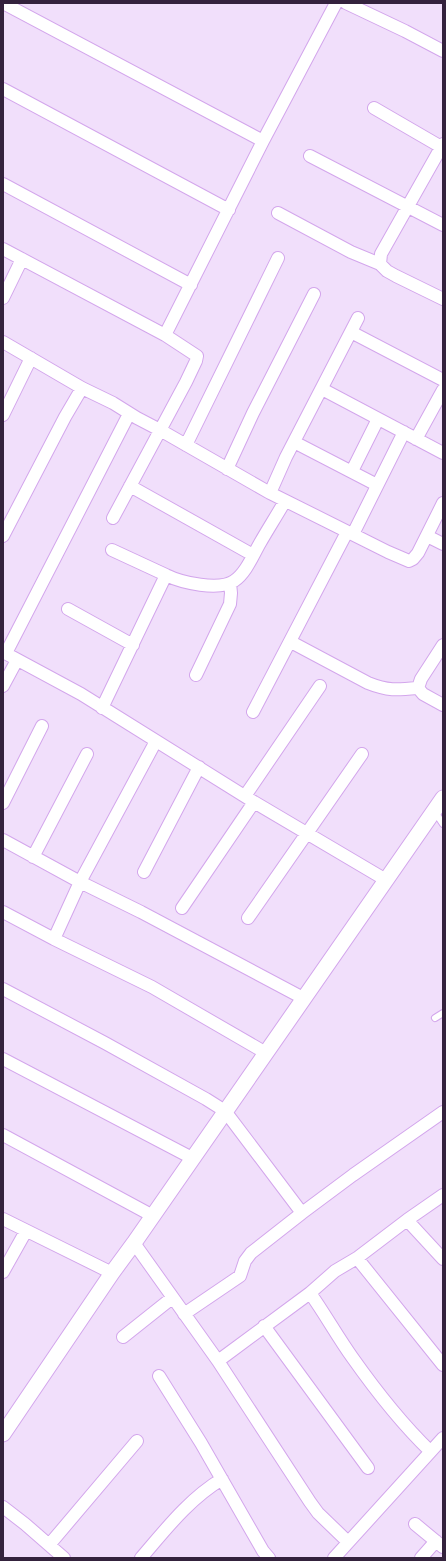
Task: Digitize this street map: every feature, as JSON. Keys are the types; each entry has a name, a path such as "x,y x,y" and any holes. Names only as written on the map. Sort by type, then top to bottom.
{"street":[{"path":"3,3 263,141"},
{"path":"165,335 263,141 336,3"},
{"path":"346,3 443,51"},
{"path":"3,89 229,210"},
{"path":"374,108 442,146 381,254 380,264"},
{"path":"310,156 443,225"},
{"path":"3,184 191,285"},
{"path":"278,213 351,252 380,264 387,271 443,299"},
{"path":"3,249 165,335 196,354 197,357 113,518"},
{"path":"186,445 278,258"},
{"path":"3,298 22,259"},
{"path":"227,469 253,413 314,294"},
{"path":"270,493 294,442 358,318"},
{"path":"350,332 443,380"},
{"path":"3,342 270,493 409,561 418,553 443,503"},
{"path":"3,415 31,358"},
{"path":"3,536 65,417 82,388"},
{"path":"322,388 378,419 443,452"},
{"path":"416,439 443,390"},
{"path":"129,414 5,652 75,691 250,799 386,880"},
{"path":"352,471 378,419"},
{"path":"253,712 377,485 404,432"},
{"path":"294,442 377,485"},
{"path":"130,486 253,555"},
{"path":"112,550 177,580 189,583 218,585 230,583 239,577 285,501"},
{"path":"427,536 443,544"},
{"path":"102,708 166,575"},
{"path":"196,675 230,604 230,583"},
{"path":"68,609 133,645"},
{"path":"291,642 378,688 389,690 418,688"},
{"path":"418,688 421,679 443,646"},
{"path":"3,686 17,660"},
{"path":"182,908 320,686"},
{"path":"418,688 423,694 443,705"},
{"path":"3,802 42,726"},
{"path":"54,939 80,882 156,741"},
{"path":"33,857 86,754"},
{"path":"248,918 362,754"},
{"path":"144,872 199,767"},
{"path":"3,1434 112,1273 443,798"},
{"path":"3,840 80,882 141,912 304,998"},
{"path":"3,912 152,988 266,1053"},
{"path":"3,989 206,1099 224,1112 302,1213"},
{"path":"3,1059 192,1158"},
{"path":"184,1314 240,1276 245,1261 251,1253 302,1213 443,1112"},
{"path":"3,1135 153,1216"},
{"path":"218,1361 310,1293 335,1271 357,1258 443,1195"},
{"path":"3,1219 112,1273"},
{"path":"407,1220 443,1259"},
{"path":"3,1272 26,1231"},
{"path":"134,1243 218,1361 310,1502 318,1513 348,1542"},
{"path":"357,1258 443,1365"},
{"path":"310,1293 351,1356 382,1398 410,1431 438,1445 334,1558"},
{"path":"123,1337 172,1298"},
{"path":"264,1326 368,1468"},
{"path":"159,1376 269,1558"},
{"path":"49,1545 137,1441"},
{"path":"142,1558 191,1502 222,1479"},
{"path":"3,1507 64,1558"},
{"path":"415,1524 440,1544 421,1558"}],"lane":[{"path":"434,811 443,824"},
{"path":"435,1018 443,1013"}]}
